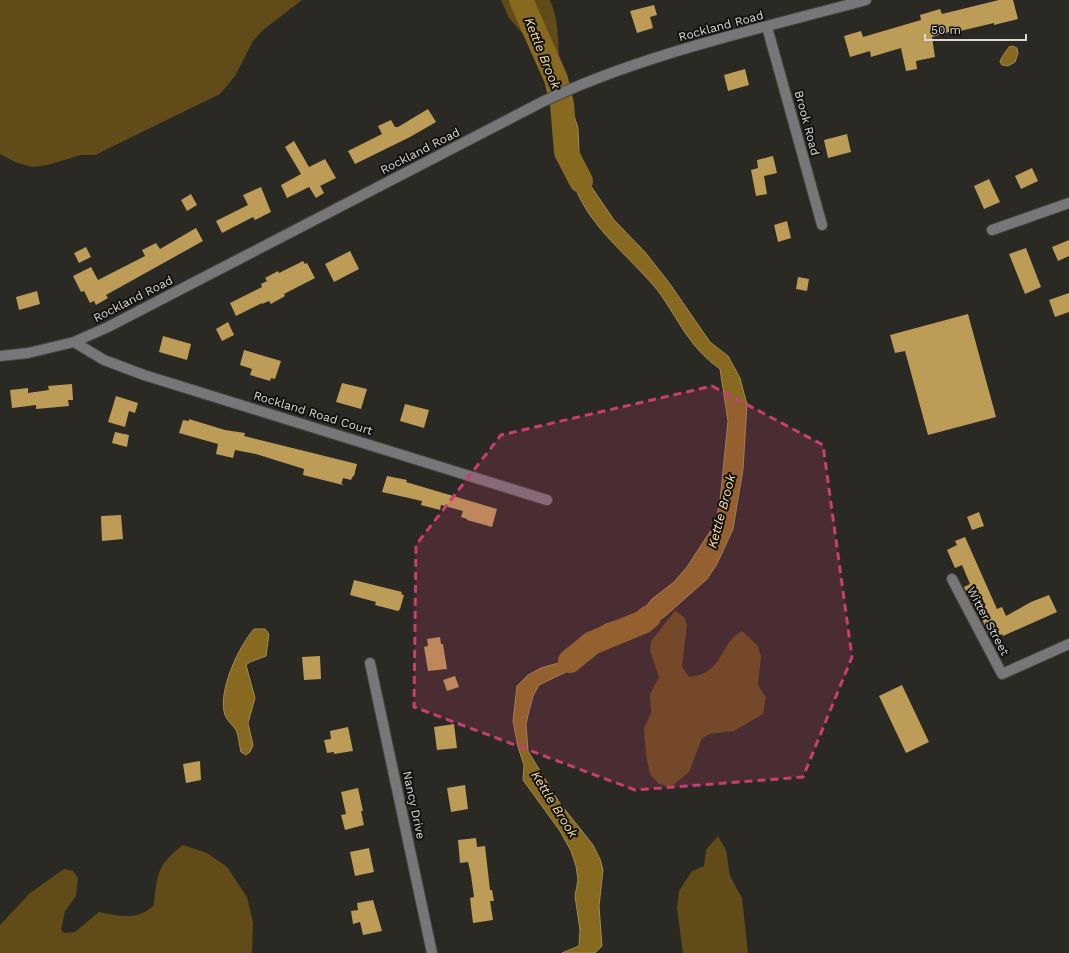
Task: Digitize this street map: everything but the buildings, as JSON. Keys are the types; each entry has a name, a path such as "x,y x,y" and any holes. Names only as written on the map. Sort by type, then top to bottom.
{"street":[{"name":"Rockland Road","path":"0,356 28,353 74,342 224,268 568,90 622,69 767,27 838,4 866,0"},
{"name":"Brook Road","path":"767,27 822,225"},
{"path":"992,230 1069,203"},
{"name":"Rockland Road Court","path":"74,342 104,360 144,375 547,500"},
{"name":"Witter Street","path":"952,579 1002,674 1069,644"},
{"name":"Nancy Drive","path":"370,663 432,953"}],"highlighted area":[{"path":"712,386 823,445 852,657 803,777 635,790 414,707 416,545 501,435"}],"shaded area":[{"path":"0,0 302,0 263,30 253,41 235,76 220,94 95,155 81,155 47,165 32,167 15,162 0,154"},
{"path":"501,0 550,0 557,24 560,65 547,70 544,58 509,18"},
{"path":"675,611 684,617 687,625 682,667 689,677 700,675 709,670 715,664 729,643 742,631 758,646 761,657 758,685 766,698 763,714 734,731 710,734 702,738 689,772 671,787 659,784 650,774 646,755 644,728 651,713 650,694 659,677 650,651 651,641"},
{"path":"718,836 726,850 730,876 742,898 748,953 683,953 677,908 679,891 692,871 704,866 706,850"},
{"path":"183,845 207,853 227,867 247,897 253,922 252,953 0,953 0,925 30,893 64,869 73,871 78,878 76,896 65,911 61,930 64,933 75,932 99,912 128,916 148,910 154,905 156,885 163,865 174,852"}],"water":[{"path":"1013,46 1017,48 1018,53 1015,62 1008,66 1002,65 1000,62 1002,57 1009,47"},
{"name":"Kettle Brook","path":"560,65 562,78 578,128 579,151 584,176 614,220 645,252 670,284 710,342 728,356 740,378 747,405 743,469 733,529 717,564 707,579 663,618 600,637 568,671 539,685 533,696 526,724 528,751 559,802 593,845 600,859 603,870 599,906 602,946 595,953 562,953 579,946 580,930 575,896 578,880 576,866 571,851 560,831 523,780 524,765 518,747 513,721 517,686 528,675 541,668 569,660 577,646 595,630 606,624 641,613 652,599 674,582 687,567 715,524 720,501 728,421 720,369 699,351 658,291 600,228 581,200 574,184 567,159 560,99 547,70"},
{"path":"254,629 265,629 269,634 266,656 246,665 255,698 248,723 253,745 250,752 246,755 241,752 237,732 226,717 223,705 224,694 231,670 242,646"}],"waterway":[{"name":"Kettle Brook","path":"521,0 556,79 562,104 566,152 581,181"},
{"name":"Kettle Brook","path":"570,661 592,643 643,622 649,617"}]}
